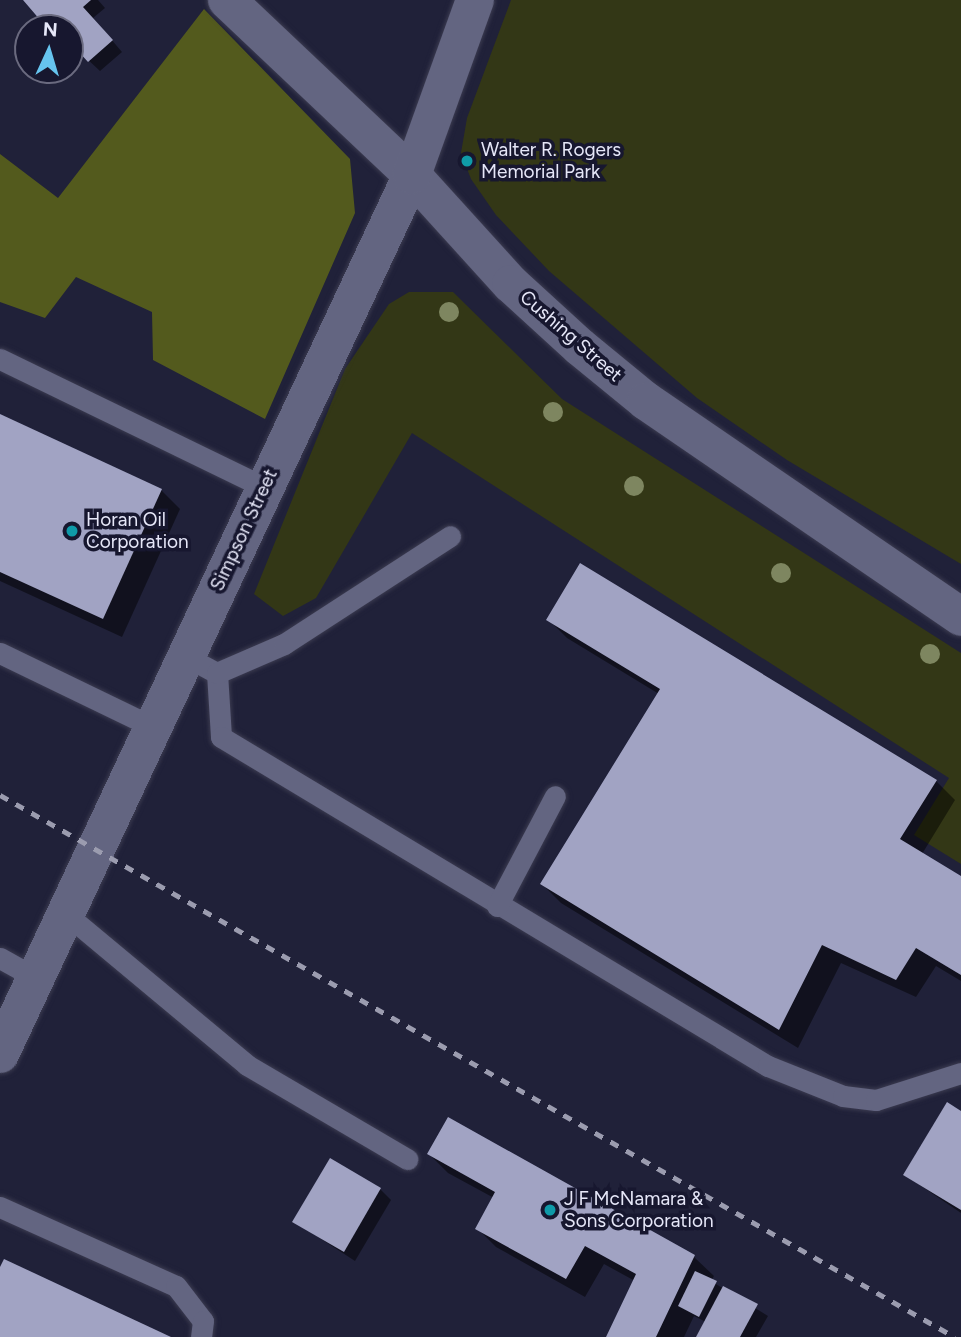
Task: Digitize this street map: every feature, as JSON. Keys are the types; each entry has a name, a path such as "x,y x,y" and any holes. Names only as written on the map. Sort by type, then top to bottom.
{"street":[{"name":"Cushing Street","path":"227,0 412,175 511,284 646,401 961,617"},
{"name":"Simpson Street","path":"0,1054 153,727 201,664 264,487 412,175 475,0"}],"lane":[{"path":"0,359 264,487"},
{"path":"450,536 284,644 201,664 221,737 497,906 807,1085 843,1097 876,1100 961,1073"},
{"path":"0,653 153,727"},
{"path":"497,906 555,796"},
{"path":"66,914 247,1065 407,1159"},
{"path":"0,958 36,978"},
{"path":"0,1206 176,1286 200,1314 201,1337"}],"green space":[{"path":"511,0 961,0 961,564 787,460 697,398 549,271 496,215 471,179 461,153 467,118"},
{"path":"204,9 350,159 355,213 265,419 153,360 152,312 76,277 45,318 0,302 0,154 58,198"},
{"path":"409,292 453,292 562,399 961,653 961,864 914,835 949,778 412,433 316,598 283,616 254,594 345,369 389,304"}],"building":[{"path":"23,0 91,0 83,7 113,40 88,62 84,58 84,14 35,14"},
{"name":"Horan Oil Corporation","path":"0,414 162,489 103,619 0,572"},
{"path":"580,563 937,780 900,839 961,876 961,975 916,948 896,980 822,945 779,1030 540,884 660,689 546,620"},
{"path":"947,1102 961,1111 961,1210 903,1175"},
{"name":"J F McNamara & Sons Corporation","path":"448,1117 695,1255 656,1337 606,1337 636,1274 585,1246 566,1279 475,1229 495,1192 427,1154"},
{"path":"330,1158 381,1188 344,1252 292,1222"},
{"path":"4,1259 171,1337 0,1337 0,1267"},
{"path":"695,1271 717,1281 699,1317 678,1306"},
{"path":"723,1286 758,1304 740,1337 696,1337"}],"railway":[{"path":"0,795 955,1337"}],"place":[{"name":"Walter R. Rogers Memorial Park","path":"467,161"},
{"name":"Horan Oil Corporation","path":"72,531"},
{"name":"J F McNamara & Sons Corporation","path":"550,1210"}]}
